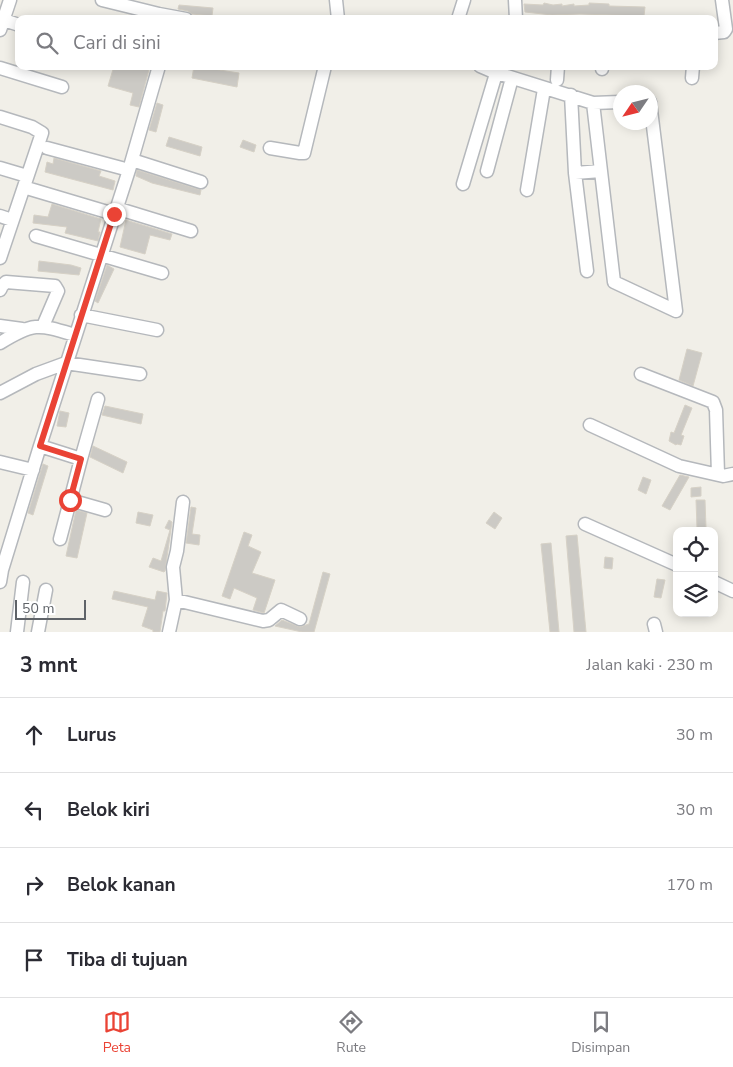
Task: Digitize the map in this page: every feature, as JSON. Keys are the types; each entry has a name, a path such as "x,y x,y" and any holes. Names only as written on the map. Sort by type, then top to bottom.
{"street":[{"path":"10,0 2,25 15,25"},
{"path":"102,0 165,15"},
{"path":"336,0 338,15"},
{"path":"459,15 464,0"},
{"path":"516,0 516,15"},
{"path":"718,33 724,32 726,29 722,0"},
{"path":"0,68 62,87"},
{"path":"0,582 40,446 130,165 158,70"},
{"path":"270,148 300,154 304,153 325,70"},
{"path":"489,70 544,89 572,95 594,103 613,102"},
{"path":"557,80 558,70"},
{"path":"463,184 495,77 494,72"},
{"path":"487,171 512,78"},
{"path":"527,190 544,89"},
{"path":"572,95 575,173 587,271"},
{"path":"594,103 614,282 676,311 653,130"},
{"path":"0,117 32,127 42,133 27,176 6,218 0,258"},
{"path":"47,148 201,182"},
{"path":"0,168 27,176"},
{"path":"575,173 601,170"},
{"path":"30,190 191,230"},
{"path":"36,236 162,273"},
{"path":"0,290 6,282 56,286 58,291 43,326"},
{"path":"81,315 157,330"},
{"path":"0,326 22,329 43,326 75,335"},
{"path":"1,340 22,329"},
{"path":"0,393 36,374 66,363 140,374"},
{"path":"641,374 713,402 716,410 718,474"},
{"path":"60,539 98,399"},
{"path":"590,425 679,466 728,476 733,474"},
{"path":"40,446 81,459"},
{"path":"0,462 33,470"},
{"path":"70,500 105,510"},
{"path":"169,632 176,600 173,567 177,551 183,502"},
{"path":"585,524 673,564"},
{"path":"17,632 24,582"},
{"path":"718,584 733,591"},
{"path":"38,632 46,590"},
{"path":"176,600 210,607 255,620 269,620 281,610 300,618"}],"building":[{"path":"544,3 562,4 562,6 574,4 574,6 589,5 589,3 609,4 609,6 645,7 644,15 552,15 525,12 524,4 543,5"},
{"path":"179,5 213,8 212,15 192,14 178,9"},
{"path":"113,70 149,70 139,107 130,105 133,93 108,86"},
{"path":"193,70 220,70 239,73 237,87 192,78"},
{"path":"157,103 163,105 156,132 149,130"},
{"path":"169,137 202,147 200,156 166,146"},
{"path":"243,140 256,145 254,152 240,147"},
{"path":"54,158 101,171 99,176 115,181 113,190 45,172 47,162 53,164"},
{"path":"137,170 201,190 200,195 152,183 136,176"},
{"path":"52,204 101,219 98,241 65,233 67,227 33,223 34,215 48,217"},
{"path":"126,220 172,234 170,240 150,235 145,254 120,247"},
{"path":"39,261 81,268 79,275 38,271"},
{"path":"107,265 114,269 98,303 95,301"},
{"path":"687,349 702,353 693,386 679,380"},
{"path":"685,405 692,408 681,435 684,436 681,445 676,445 669,441 671,432 674,433"},
{"path":"105,406 143,414 141,424 102,415"},
{"path":"60,411 69,413 66,427 57,426"},
{"path":"93,446 127,462 123,473 90,457"},
{"path":"43,464 48,466 33,515 28,513"},
{"path":"680,475 689,477 670,510 662,506"},
{"path":"643,477 651,480 646,494 638,490"},
{"path":"701,487 701,496 691,497 691,488"},
{"path":"696,500 705,500 706,527 697,527"},
{"path":"191,507 196,508 192,534 200,535 199,545 186,543"},
{"path":"76,510 87,513 77,558 66,556"},
{"path":"138,512 153,515 150,526 136,523"},
{"path":"494,512 502,518 495,529 486,523"},
{"path":"169,520 172,522 164,572 149,567 153,558 161,561 170,530 165,528"},
{"path":"244,532 252,535 248,546 261,552 252,573 275,580 264,613 253,610 257,598 234,588 230,599 222,596"},
{"path":"577,535 586,632 574,632 566,536"},
{"path":"551,543 559,632 550,632 541,544"},
{"path":"605,557 613,558 612,569 604,568"},
{"path":"323,572 330,574 314,632 302,632 275,626 282,620 300,627 309,624"},
{"path":"657,579 665,580 661,598 654,597"},
{"path":"114,591 155,600 157,591 167,593 160,632 153,632 153,630 142,626 148,607 112,599"}],"route":[{"path":"70,500 81,459 40,446 114,214"}]}
